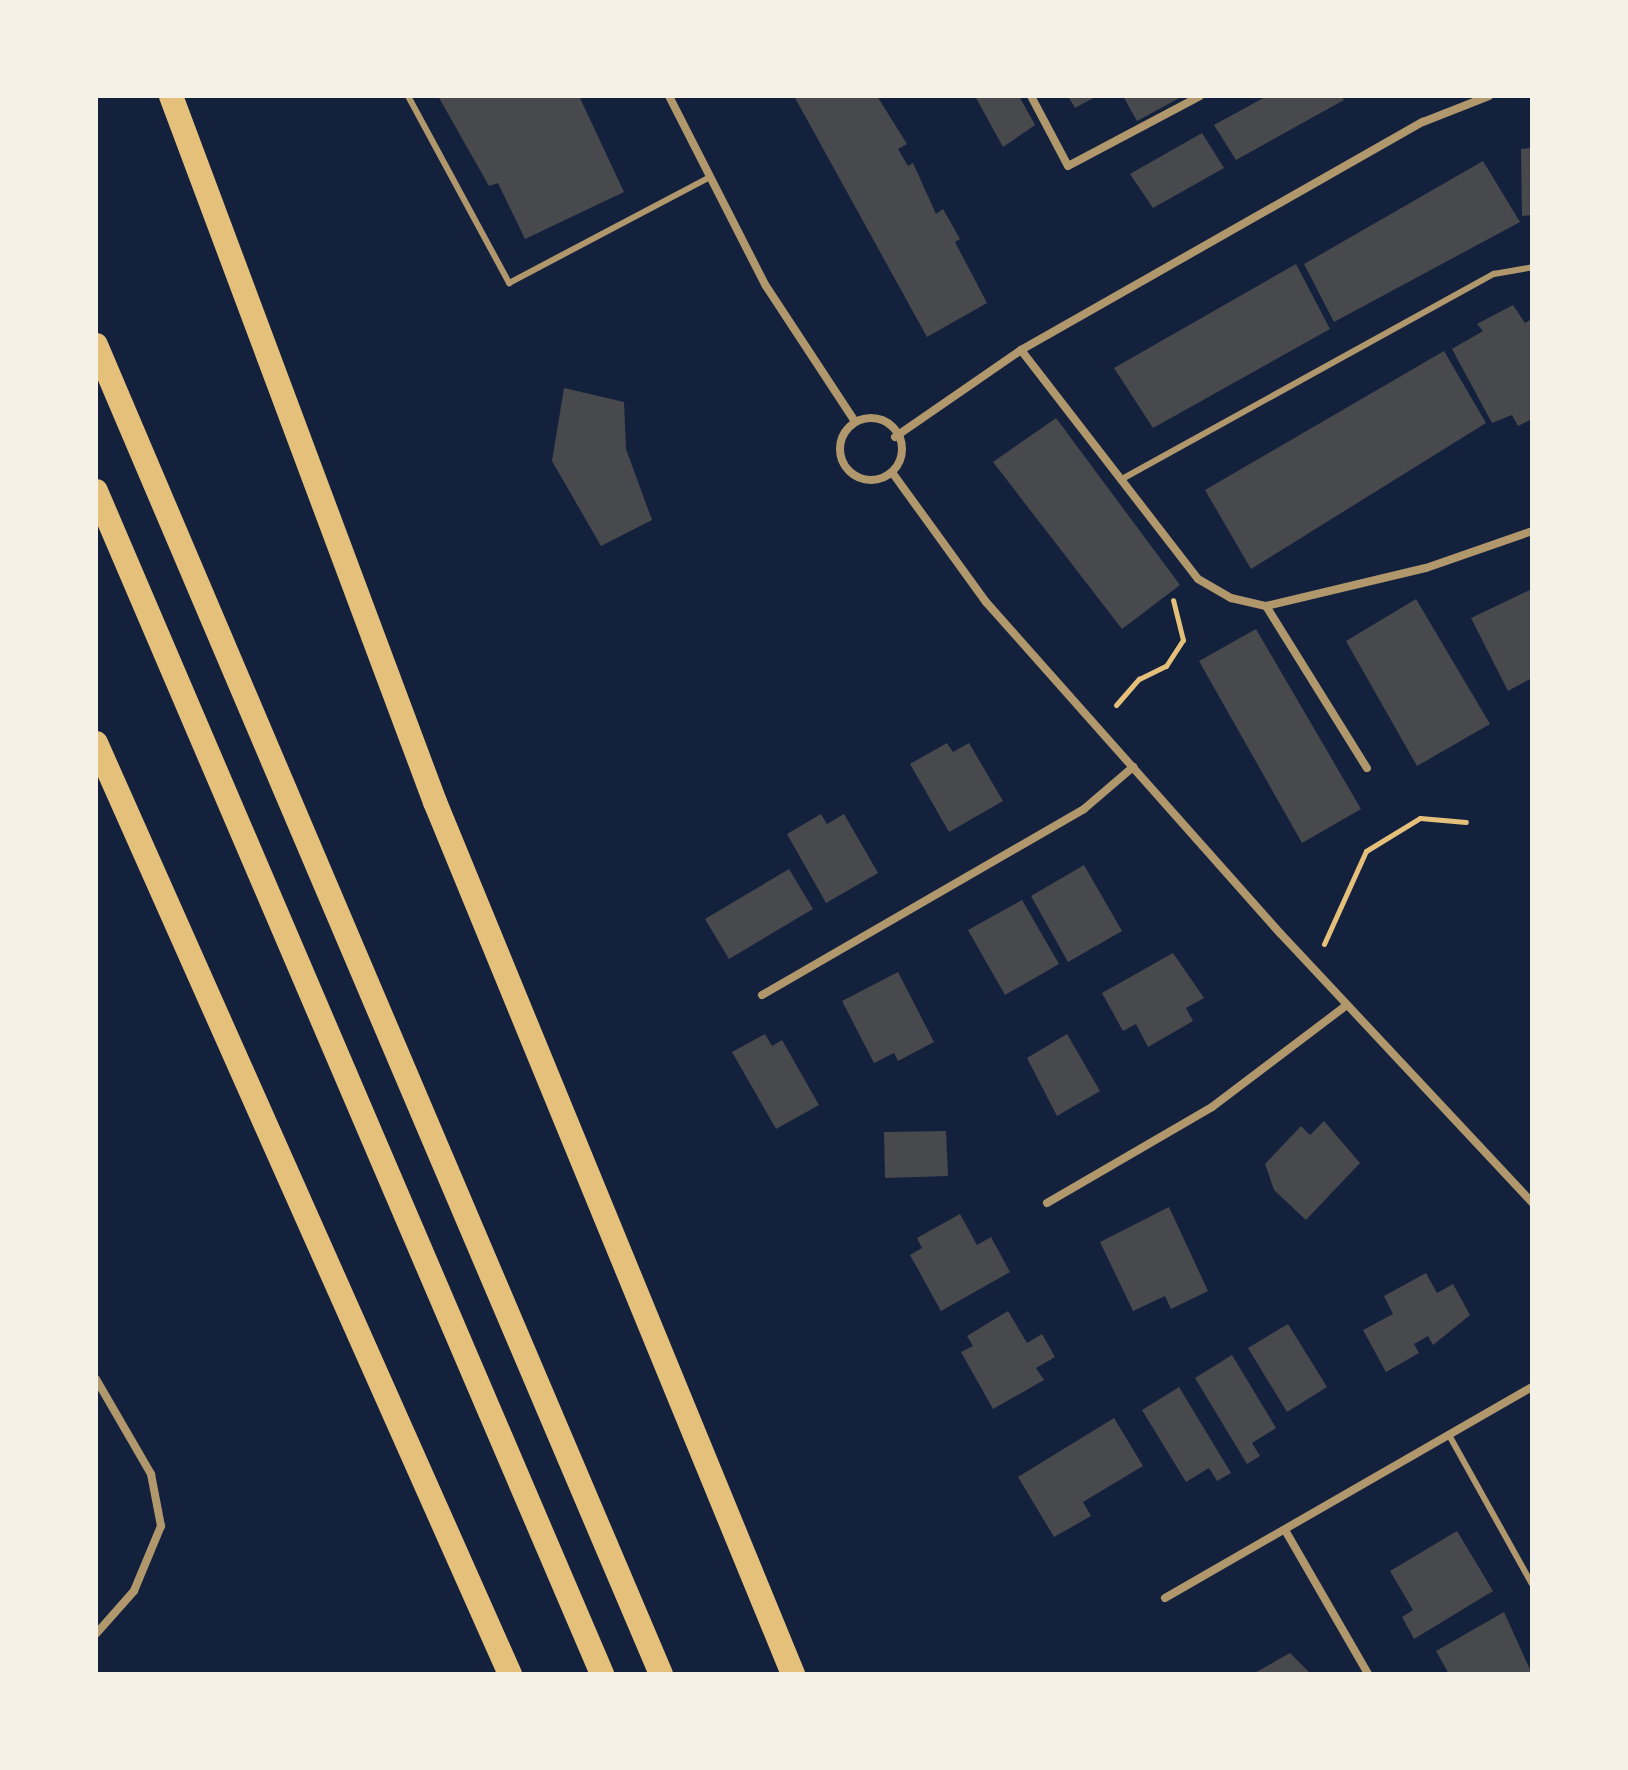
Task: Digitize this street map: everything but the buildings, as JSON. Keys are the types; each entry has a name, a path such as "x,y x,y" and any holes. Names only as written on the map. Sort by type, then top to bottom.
{"highway":[{"path":"171,96 435,802 793,1674"},
{"path":"96,345 661,1674"},
{"path":"96,491 602,1674"},
{"path":"96,743 510,1674"}],"street":[{"path":"669,96 766,286 854,420"},
{"path":"1031,96 1068,166 1200,96"},
{"path":"895,437 1021,350 1423,122 1489,96"},
{"path":"1021,350 1198,579 1231,598 1266,606 1426,568 1532,531"},
{"path":"854,420 880,420 895,437 901,451 894,475 873,482 853,471 841,435 854,420"},
{"path":"894,475 986,602 1347,1005 1532,1202"},
{"path":"1266,606 1367,768"},
{"path":"762,995 1084,809 1133,767"},
{"path":"1047,1203 1212,1107 1347,1005"},
{"path":"96,1379 151,1474 161,1526 134,1591 96,1634"},
{"path":"1165,1598 1532,1387"},
{"path":"1285,1530 1368,1674"}],"lane":[{"path":"408,96 509,283 710,177"},
{"path":"1122,479 1494,274 1532,267"},
{"path":"1449,1435 1532,1584"}],"path":[{"path":"1116,705 1139,679 1166,666 1183,640 1173,600"},
{"path":"1324,944 1366,851 1420,818 1466,822"}]}
